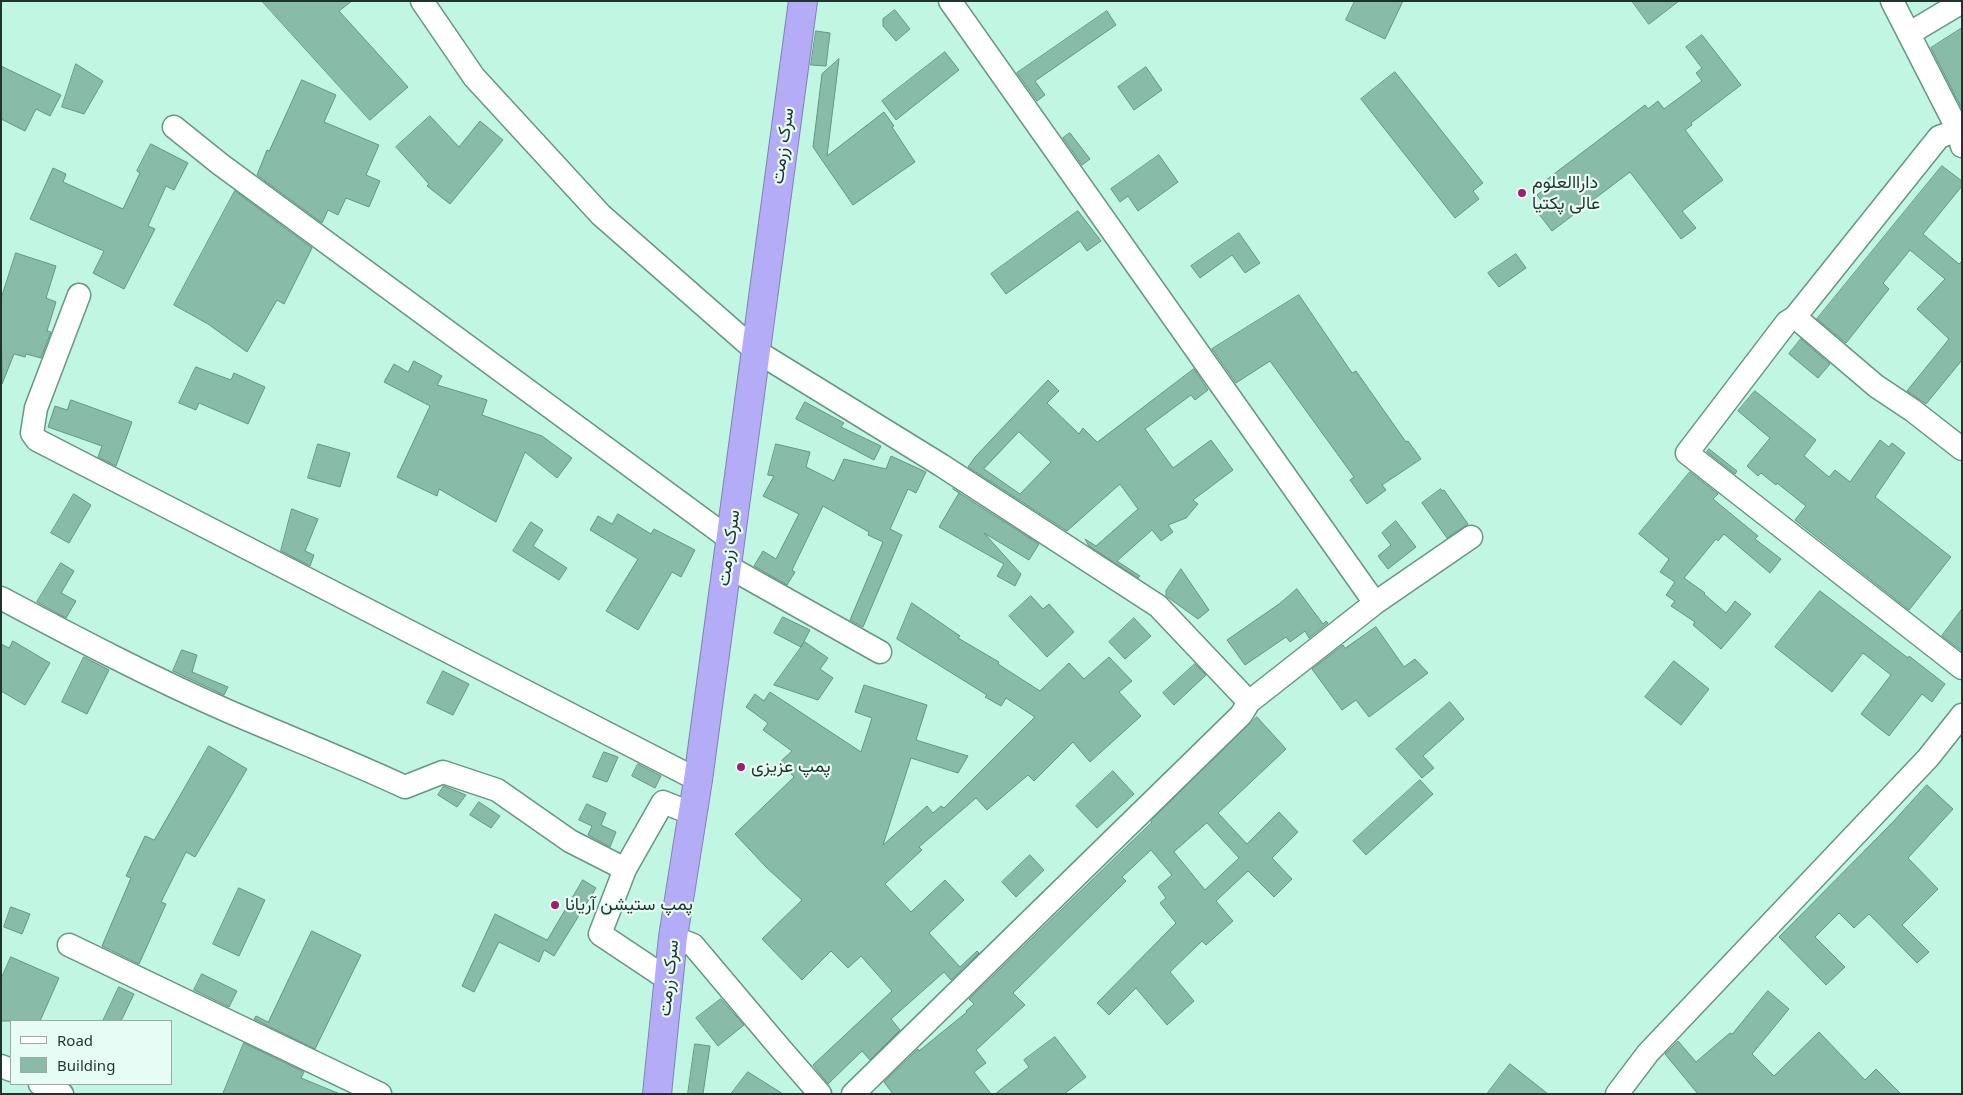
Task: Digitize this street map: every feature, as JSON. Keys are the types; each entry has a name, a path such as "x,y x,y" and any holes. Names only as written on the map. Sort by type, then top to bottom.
{"highway":[{"name":"سرک زرمت","path":"656,1094 673,937 698,780 803,1"}],"street":[{"path":"422,1 474,77 602,215 756,351 940,465 1158,606 1249,702"},
{"path":"950,1 1375,602"},
{"path":"1892,1 1910,33 1960,138 1939,137 1796,317 1787,322 1687,453 1962,668"},
{"path":"1910,33 1962,2"},
{"path":"174,127 227,170 731,540"},
{"path":"79,295 36,408 32,433 37,440 698,780"},
{"path":"1796,317 1876,386 1912,410 1962,449"},
{"path":"853,1094 1240,716 1249,702 1375,602 1471,537"},
{"path":"727,566 880,652"},
{"path":"1,598 82,641 229,711 341,757 405,787 443,772 497,790 570,841 625,869"},
{"path":"1617,1094 1648,1053 1928,758 1962,716"},
{"path":"669,980 600,934 625,869 663,802 693,814"},
{"path":"673,937 693,945 820,1094"},
{"path":"69,945 380,1094"},
{"path":"42,1085 62,1094"}],"building":[{"path":"262,1 352,1 339,11 408,87 370,120"},
{"path":"1355,1 1403,1 1385,39 1346,20"},
{"path":"1632,1 1679,1 1649,24"},
{"path":"895,10 910,29 896,41 883,26 883,19"},
{"path":"1107,11 1116,25 1035,81 1045,95 1037,101 1017,73"},
{"path":"1962,28 1962,109 1931,48"},
{"path":"816,31 830,33 826,66 811,65"},
{"path":"1702,35 1741,85 1691,123 1692,125 1685,130 1723,180 1682,211 1696,228 1681,239 1630,172 1552,231 1535,209 1543,203 1537,195 1546,188 1542,183 1645,105 1648,109 1658,101 1664,109 1702,81 1696,73 1702,68 1686,47"},
{"path":"945,52 959,70 896,120 882,101"},
{"path":"839,59 827,156 884,112 915,162 853,205 813,147 822,74"},
{"path":"76,64 103,81 84,114 62,107"},
{"path":"1,66 61,95 50,116 36,109 25,131 1,119"},
{"path":"1146,67 1162,90 1134,110 1118,87"},
{"path":"1395,72 1483,183 1473,191 1479,199 1455,218 1361,99"},
{"path":"302,80 336,95 324,122 379,145 366,175 380,181 369,207 346,198 338,215 328,210 322,223 257,175 267,150 269,151"},
{"path":"430,116 459,147 480,121 503,140 450,204 427,186 429,184 396,147"},
{"path":"1070,133 1090,159 1082,165 1063,138"},
{"path":"151,144 188,163 174,190 166,186 148,226 155,229 124,289 93,273 104,251 30,219 53,168 66,174 63,182 123,209 140,173 137,171"},
{"path":"1159,155 1178,182 1138,211 1128,196 1120,202 1111,189"},
{"path":"1942,166 1962,181 1962,186 1923,234 1959,264 1962,261 1962,360 1926,404 1907,391 1949,339 1917,309 1945,279 1910,250 1883,283 1889,289 1846,343 1817,319"},
{"path":"235,191 312,248 284,304 277,300 247,352 208,324 174,305"},
{"path":"1078,211 1101,241 1087,251 1080,241 1006,294 991,274"},
{"path":"1239,233 1260,263 1245,273 1232,255 1200,278 1191,266"},
{"path":"16,253 56,266 46,298 56,302 47,331 51,332 41,358 26,354 25,357 14,354 2,384 1,299"},
{"path":"1516,254 1526,268 1499,287 1488,273"},
{"path":"1299,295 1352,373 1356,371 1406,442 1408,441 1421,459 1382,485 1386,490 1367,504 1350,480 1354,477 1270,361 1236,383 1212,349"},
{"path":"1801,339 1830,364 1818,378 1789,354"},
{"path":"414,361 442,376 437,385 487,400 482,415 542,436 572,458 557,478 525,452 496,522 439,489 437,496 397,477 430,406 384,382 394,364 408,372"},
{"path":"196,367 231,380 234,373 265,387 248,424 199,403 196,410 179,403"},
{"path":"1194,369 1208,390 1195,400 1191,395 1145,429 1173,468 1211,440 1233,470 1193,500 1198,504 1186,518 1168,525 1173,532 1161,541 1152,530 1117,561 1140,576 1138,578 1089,546 1085,539 1096,546 1138,509 1120,484 1067,531 968,467 975,457 1048,380 1059,391 1047,403 1079,434 1083,428 1097,442","holes":["1019,432 1051,462 1020,494 984,469"]},
{"path":"1755,391 1816,440 1804,456 1829,477 1835,470 1850,482 1880,440 1889,447 1892,443 1905,453 1875,497 1951,557 1909,610 1795,520 1806,506 1777,483 1776,485 1761,473 1758,476 1747,466 1770,438 1738,411"},
{"path":"71,400 132,422 116,466 98,457 102,446 48,427 55,406 67,410"},
{"path":"805,402 844,423 841,427 881,446 874,460 796,419"},
{"path":"318,444 350,453 340,487 308,478"},
{"path":"776,444 810,452 806,467 834,481 844,459 886,469 891,456 926,472 916,493 908,489 890,529 902,535 863,627 850,620 883,542 868,535 869,532 823,506 792,570 795,572 787,585 754,566 763,551 776,559 799,514 763,496 774,476 768,475"},
{"path":"1709,449 1737,471 1735,474 1707,452"},
{"path":"1690,472 1718,494 1713,499 1758,536 1755,539 1781,559 1770,573 1724,534 1718,541 1716,539 1684,578 1705,593 1726,613 1735,601 1751,614 1721,649 1693,625 1695,622 1671,606 1675,601 1666,595 1675,582 1660,572 1669,559 1639,534"},
{"path":"953,489 1039,544 1029,560 984,533 1021,574 1015,586 997,576 1004,564 939,527 959,493"},
{"path":"1441,489 1442,491 1444,490 1468,524 1447,538 1422,503"},
{"path":"74,494 91,505 69,543 51,533"},
{"path":"292,509 318,519 305,551 314,555 310,566 281,551"},
{"path":"618,514 651,534 654,529 695,550 681,577 672,572 638,630 606,611 638,559 590,530 598,516 612,524"},
{"path":"1396,521 1416,547 1388,569 1378,556 1391,545 1382,533"},
{"path":"531,522 543,530 533,546 567,568 559,580 513,551"},
{"path":"61,563 74,571 61,593 76,601 66,618 37,602"},
{"path":"1181,569 1209,610 1198,619 1166,596 1166,591"},
{"path":"1297,589 1323,624 1326,621 1328,623 1309,638 1305,631 1290,642 1286,637 1245,665 1227,640 1279,604"},
{"path":"1820,591 1945,684 1932,702 1922,694 1889,736 1861,714 1891,675 1863,653 1832,692 1775,647"},
{"path":"1031,596 1043,609 1049,604 1074,632 1047,657 1009,616"},
{"path":"912,603 960,636 958,638 999,662 998,664 1040,691 1069,663 1084,679 1109,657 1132,681 1119,692 1141,716 1090,762 1073,742 1034,781 1028,775 987,810 976,798 919,847 922,850 885,884 911,912 945,880 964,900 929,933 960,967 977,951 979,953 951,980 944,972 891,1019 900,1030 870,1060 862,1051 828,1084 813,1065 892,991 861,956 848,968 831,951 802,980 762,939 802,900 767,868 735,834 794,777 780,762 792,751 763,730 768,723 746,707 755,694 764,701 770,692 861,752 872,718 855,712 864,685 927,705 916,740 968,756 958,773 911,758 883,845 927,806 933,813 941,806 944,808 1035,717 1006,698 1001,706 985,697 987,695 897,639"},
{"path":"1962,609 1962,651 1942,636"},
{"path":"783,617 810,630 801,647 774,633"},
{"path":"1134,618 1151,636 1125,659 1109,642"},
{"path":"1376,627 1404,667 1415,659 1428,673 1369,717 1356,700 1342,710 1312,669 1343,645 1345,648"},
{"path":"13,641 50,663 25,705 1,691 1,644 9,648"},
{"path":"805,642 828,658 820,669 833,678 818,700 774,685"},
{"path":"182,650 197,655 192,672 228,687 224,695 173,671"},
{"path":"84,657 109,670 87,714 62,702"},
{"path":"1674,661 1709,689 1681,725 1645,697"},
{"path":"1195,664 1206,675 1174,705 1163,693"},
{"path":"443,671 469,684 453,715 427,703"},
{"path":"1450,702 1464,719 1423,756 1434,768 1422,778 1396,749"},
{"path":"1257,717 1286,749 1218,813 1247,844 1279,812 1298,832 1272,858 1292,879 1274,897 1248,871 1216,901 1233,921 1206,945 1202,941 1170,972 1194,1001 1167,1025 1136,988 1109,1015 1097,1003 1176,923 1160,903 1166,898 1158,887 1172,875 1151,850 1122,877 1126,881 1013,993 1025,1005 976,1050 986,1063 974,1072 991,1094 893,1094 884,1082 918,1049 919,1051 967,1012 974,1004 969,999","holes":["1207,823 1239,858 1205,890 1174,852"]},
{"path":"209,746 247,769 195,857 186,852 161,902 166,904 139,964 102,946 131,878 126,876 145,836 154,840"},
{"path":"604,752 618,757 607,782 593,777"},
{"path":"638,764 661,776 655,788 632,776"},
{"path":"1113,771 1134,794 1097,828 1076,806"},
{"path":"1420,780 1433,794 1366,855 1353,841"},
{"path":"1927,785 1953,809 1908,858 1938,889 1902,925 1929,952 1917,963 1869,914 1854,928 1839,913 1815,937 1845,967 1826,985 1779,937"},
{"path":"444,786 466,795 457,807 438,795"},
{"path":"479,802 500,816 491,828 470,815"},
{"path":"587,804 606,813 601,825 616,832 610,847 588,835 592,826 579,820"},
{"path":"1030,855 1044,870 1016,897 1002,882"},
{"path":"583,880 596,888 554,956 544,950 539,962 499,942 474,992 462,986 495,914 547,940"},
{"path":"239,888 265,900 239,956 213,944"},
{"path":"11,907 30,914 22,934 4,927"},
{"path":"312,931 361,955 315,1049 254,1019 256,1016 268,1022"},
{"path":"11,957 59,978 40,1020 10,1021 1,1021 1,979"},
{"path":"202,974 237,991 229,1007 194,990"},
{"path":"119,987 134,994 121,1020 103,1020"},
{"path":"1768,991 1789,1009 1752,1054 1774,1076 1819,1032 1865,1080 1876,1069 1901,1094 1698,1094 1665,1054 1678,1041 1696,1062 1730,1033 1732,1034"},
{"path":"721,999 744,1025 718,1046 696,1018"},
{"path":"1055,1037 1086,1077 1064,1094 995,1094 1029,1067 1024,1060"},
{"path":"244,1043 304,1072 301,1078 340,1094 223,1094"},
{"path":"695,1044 710,1046 703,1094 688,1094"},
{"path":"1510,1064 1548,1094 1487,1094"},
{"path":"748,1072 783,1094 731,1094"}],"place":[{"name":"داراالعلوم عالی پکتیا","path":"1522,193"},
{"name":"پمپ عزیزی","path":"741,767"},
{"name":"پمپ ستیشن آریانا","path":"555,905"}]}
